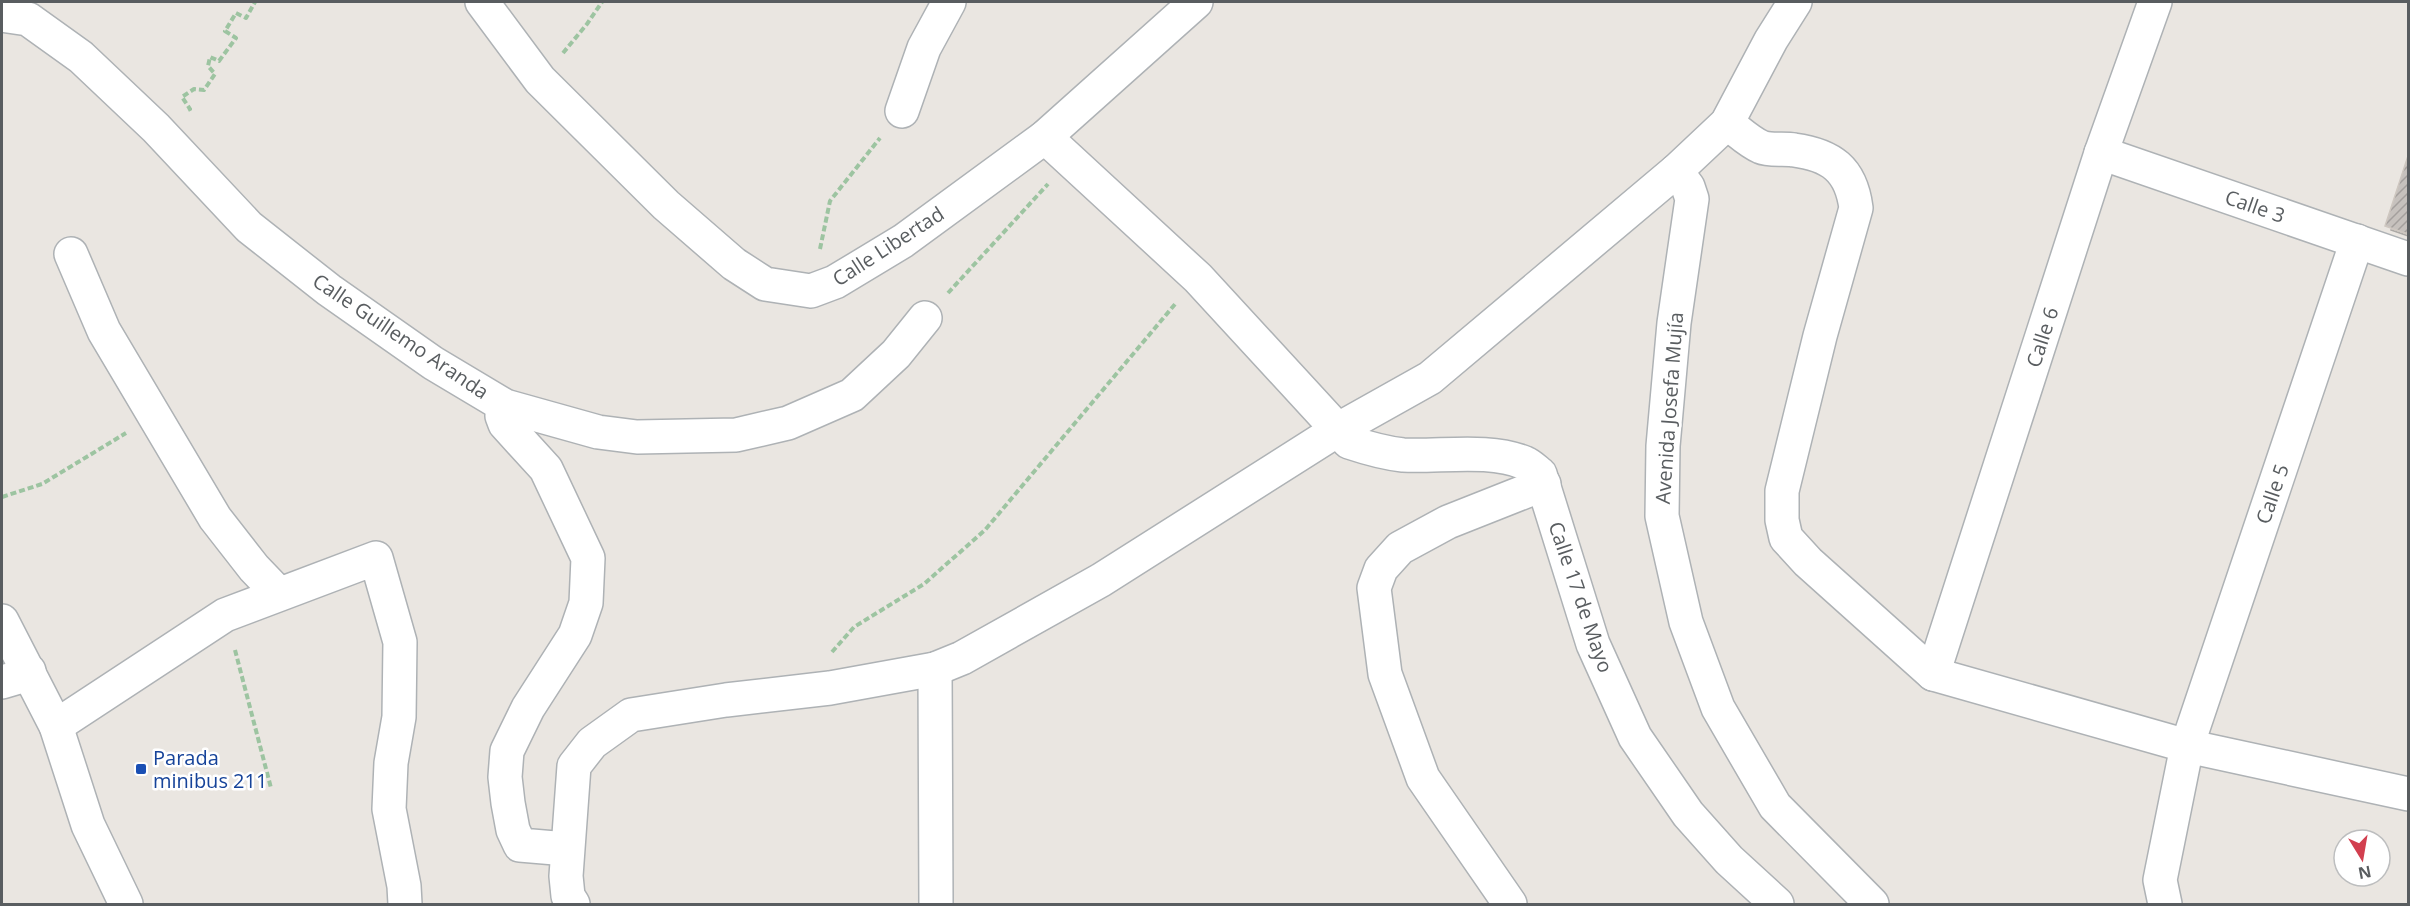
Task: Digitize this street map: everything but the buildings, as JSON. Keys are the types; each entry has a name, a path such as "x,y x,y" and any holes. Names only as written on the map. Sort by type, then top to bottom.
{"street":[{"name":"Calle Libertad","path":"482,2 540,80 666,204 734,264 765,284 811,291 835,282 903,241 1045,137 1196,2"},
{"path":"902,111 924,48 950,2"},
{"path":"573,904 568,897 566,876 574,766 592,743 631,715 726,700 830,688 934,669 962,658 1101,580 1339,429 1430,378 1676,171 1727,123 1771,40 1795,2"},
{"name":"Calle 6","path":"1933,674 2101,153 2155,2"},
{"name":"Calle Guillemo Aranda","path":"2,15 28,19 81,57 156,128 249,227 338,297 433,363 505,406 598,432 637,437 736,435 788,423 852,395 896,354 925,318"},
{"path":"1727,123 1762,148 1794,150 1821,156 1833,162 1848,178 1854,189 1856,208 1820,336 1782,491 1782,520 1786,538 1808,562 1933,674 2187,746 2409,794"},
{"path":"1045,137 1198,278 1349,442 1375,451 1405,455 1445,453 1501,458 1525,463 1540,474 1544,484 1448,522 1400,548 1381,569 1374,588 1385,674 1423,778 1510,904"},
{"name":"Calle 3","path":"2101,153 2409,259"},
{"name":"Avenida Josefa Mujía","path":"1676,171 1688,187 1692,199 1674,323 1663,446 1662,516 1686,622 1718,708 1775,806 1872,904"},
{"name":"Calle 5","path":"2162,892 2187,746 2356,241"},
{"path":"71,254 104,331 215,518 254,568 279,594"},
{"path":"505,406 502,416 505,424 546,470 588,558 586,603 575,634 528,708 507,751 505,777 513,830 520,845 567,849"},
{"name":"Calle 17 de Mayo","path":"1544,484 1593,644 1635,737 1688,814 1729,860 1777,904"},
{"path":"56,726 225,615 376,558 400,642 399,717 391,763 389,809 404,886 405,904"},
{"path":"2,621 15,677 56,726 88,825 126,904"},
{"path":"934,669 936,904"}],"path":[{"path":"156,128 190,109 182,97 194,89 204,90 215,74 208,66 210,57 219,61 236,38 225,31 236,13 246,18 255,2"},
{"path":"540,80 587,24 602,2"},
{"path":"811,291 830,201 902,111"},
{"path":"925,318 1070,159"},
{"path":"830,688 827,670 829,655 854,627 924,584 985,530 1198,278"},
{"path":"2,497 42,484 156,417"},
{"path":"225,615 271,788"}],"place":[{"name":"Parada minibus 211","path":"141,769"}]}
